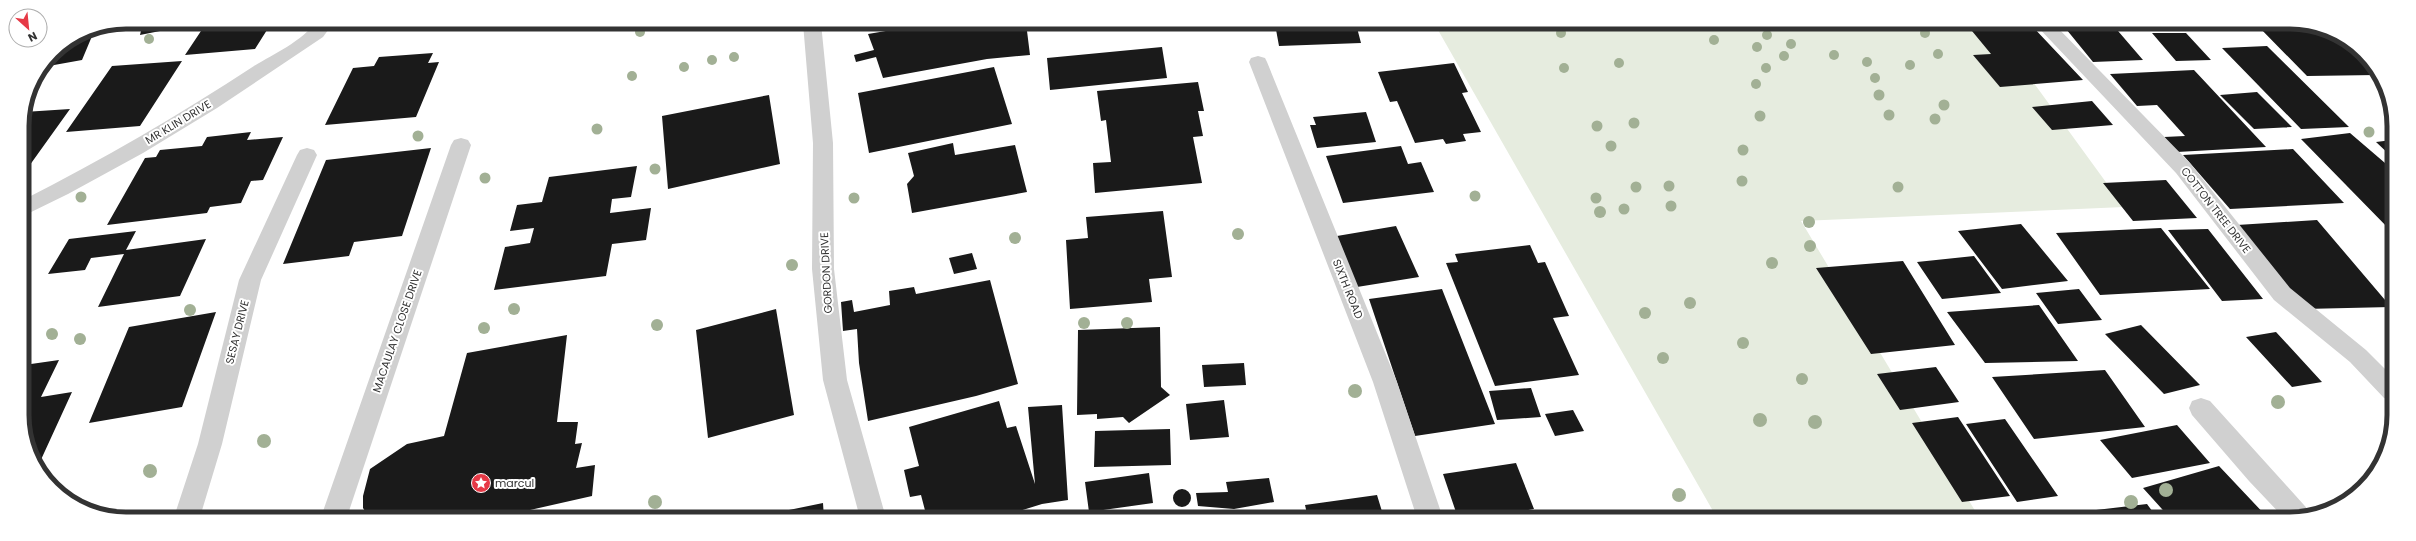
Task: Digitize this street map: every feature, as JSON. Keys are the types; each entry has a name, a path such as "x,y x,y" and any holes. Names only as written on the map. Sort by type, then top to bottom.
{"street":[{"name":"MR KLIN DRIVE","path":"29,206 146,141 251,78 319,29"},
{"name":"GORDON DRIVE","path":"813,29 823,143 823,269 835,380 871,512"},
{"name":"COTTON TREE DRIVE","path":"2049,29 2183,168 2282,294 2358,356 2387,386"},
{"name":"SIXTH ROAD","path":"1258,62 1385,382 1428,512"},
{"name":"MACAULAY CLOSE DRIVE","path":"336,512 461,145"},
{"name":"SESAY DRIVE","path":"189,512 210,444 250,280 307,155"},
{"path":"2201,408 2258,474 2296,512"}],"shaded area":[{"path":"1437,29 1995,29 2124,207 1801,221 1976,512 1714,512"}],"building":[{"path":"141,29 170,29 140,35"},
{"path":"202,29 268,29 255,49 185,55"},
{"path":"898,29 1027,29 1030,55 987,59 883,78 876,57 856,62 854,55 874,50 868,34"},
{"path":"1276,29 1357,29 1361,43 1279,46"},
{"path":"1996,29 2035,29 2083,80 2000,87 1973,55 1991,54 1972,31"},
{"path":"2066,29 2116,29 2143,60 2093,62"},
{"path":"2261,29 2303,30 2321,34 2344,45 2359,57 2373,75 2307,76"},
{"path":"2152,33 2186,33 2211,60 2176,61"},
{"path":"92,35 82,60 50,66 67,49 77,42"},
{"path":"2267,46 2349,127 2301,129 2222,48"},
{"path":"1162,47 1167,78 1050,90 1047,58"},
{"path":"433,53 428,63 439,62 416,117 325,125 353,68 374,66 379,57"},
{"path":"182,61 140,126 66,132 112,66"},
{"path":"1454,63 1468,92 1462,93 1481,132 1463,134 1466,141 1446,144 1443,139 1415,143 1397,101 1390,102 1378,72"},
{"path":"994,67 1012,124 869,153 858,93"},
{"path":"2194,70 2266,147 2177,152 2164,137 2185,136 2157,105 2137,106 2110,74"},
{"path":"1198,82 1204,111 1198,111 1203,136 1193,137 1202,183 1095,193 1093,163 1111,162 1106,120 1101,121 1097,91"},
{"path":"2257,92 2292,127 2254,129 2220,95"},
{"path":"769,95 780,164 668,189 662,116"},
{"path":"2092,101 2113,125 2052,130 2032,107"},
{"path":"70,109 29,166 29,119 30,112"},
{"path":"1366,112 1376,142 1317,148 1310,125 1316,125 1313,117"},
{"path":"251,132 247,140 283,137 263,180 251,181 241,203 210,207 207,213 107,225 145,158 156,157 160,150 202,146 207,137"},
{"path":"2350,133 2387,165 2387,227 2301,139"},
{"path":"2387,141 2387,152 2376,142"},
{"path":"953,143 955,155 1015,145 1027,192 912,213 907,184 914,176 908,153"},
{"path":"1401,146 1408,164 1421,162 1434,192 1343,203 1326,156"},
{"path":"431,148 402,236 354,242 349,256 283,264 326,160"},
{"path":"2293,149 2344,203 2230,209 2183,155"},
{"path":"637,166 631,197 612,199 610,213 651,208 646,240 612,244 606,276 494,290 505,247 530,243 534,228 510,231 517,205 542,202 549,177"},
{"path":"2166,180 2197,218 2133,221 2103,183"},
{"path":"1163,211 1172,277 1149,279 1152,302 1070,309 1066,240 1088,238 1086,217"},
{"path":"2317,220 2387,302 2387,307 2304,309 2237,225"},
{"path":"2021,224 2068,281 2002,289 1958,231"},
{"path":"1396,226 1419,277 1357,287 1337,236"},
{"path":"2161,228 2210,289 2100,295 2056,233"},
{"path":"2208,229 2263,299 2222,301 2168,230"},
{"path":"136,231 126,250 206,239 180,296 98,307 124,254 91,258 85,270 48,274 69,239"},
{"path":"1530,245 1538,263 1545,262 1569,316 1553,318 1579,375 1495,386 1446,263 1458,262 1455,254"},
{"path":"972,253 977,269 954,274 949,258"},
{"path":"1974,256 2001,293 1942,299 1917,262"},
{"path":"1903,261 1955,345 1871,354 1816,268"},
{"path":"990,280 1018,384 976,396 868,421 859,363 857,329 843,331 841,302 852,300 854,312 890,305 889,291 914,287 916,294"},
{"path":"1442,289 1495,424 1415,436 1369,299"},
{"path":"2079,289 2102,320 2058,324 2036,293"},
{"path":"2039,305 2078,361 1985,363 1947,312"},
{"path":"776,309 794,415 708,438 696,330"},
{"path":"216,312 182,407 89,423 129,327"},
{"path":"2141,325 2200,385 2164,394 2105,334"},
{"path":"1160,327 1161,387 1170,395 1129,423 1123,417 1097,419 1097,414 1077,415 1078,330"},
{"path":"2276,332 2322,382 2292,387 2246,337"},
{"path":"567,335 557,422 578,422 575,444 582,443 576,468 595,465 592,496 521,512 366,512 363,508 363,496 370,469 407,444 444,436 467,353"},
{"path":"59,360 41,397 72,392 40,461 34,446 29,422 29,364"},
{"path":"1244,363 1246,385 1204,387 1202,365"},
{"path":"1936,367 1959,402 1900,410 1877,374"},
{"path":"2105,370 2145,427 2034,439 1992,377"},
{"path":"1531,388 1541,417 1497,420 1489,391"},
{"path":"1224,400 1229,437 1190,440 1186,404"},
{"path":"999,401 1007,428 1016,426 1035,484 1028,407 1062,405 1068,500 1042,504 1016,512 925,512 921,495 910,497 904,470 919,466 909,427"},
{"path":"1573,410 1584,431 1555,436 1545,414"},
{"path":"1958,417 2010,496 1962,502 1912,423"},
{"path":"2005,419 2058,496 2017,502 1966,424"},
{"path":"2177,425 2210,463 2132,478 2100,440"},
{"path":"1170,429 1171,465 1094,467 1095,431"},
{"path":"1516,463 1534,509 1523,512 1456,512 1443,474"},
{"path":"2219,466 2262,512 2165,512 2143,488"},
{"path":"1149,473 1153,503 1089,512 1085,482"},
{"path":"1269,478 1274,502 1234,509 1198,506 1196,493 1228,492 1226,482"},
{"path":"1178,489 1186,489 1191,494 1189,505 1186,507 1178,507 1173,502 1173,494"},
{"path":"1377,495 1382,512 1307,512 1305,505"},
{"path":"823,503 824,512 779,512"},
{"path":"2147,504 2153,512 2097,512 2096,510"}],"place":[{"name":"marcul","path":"481,483"}]}
